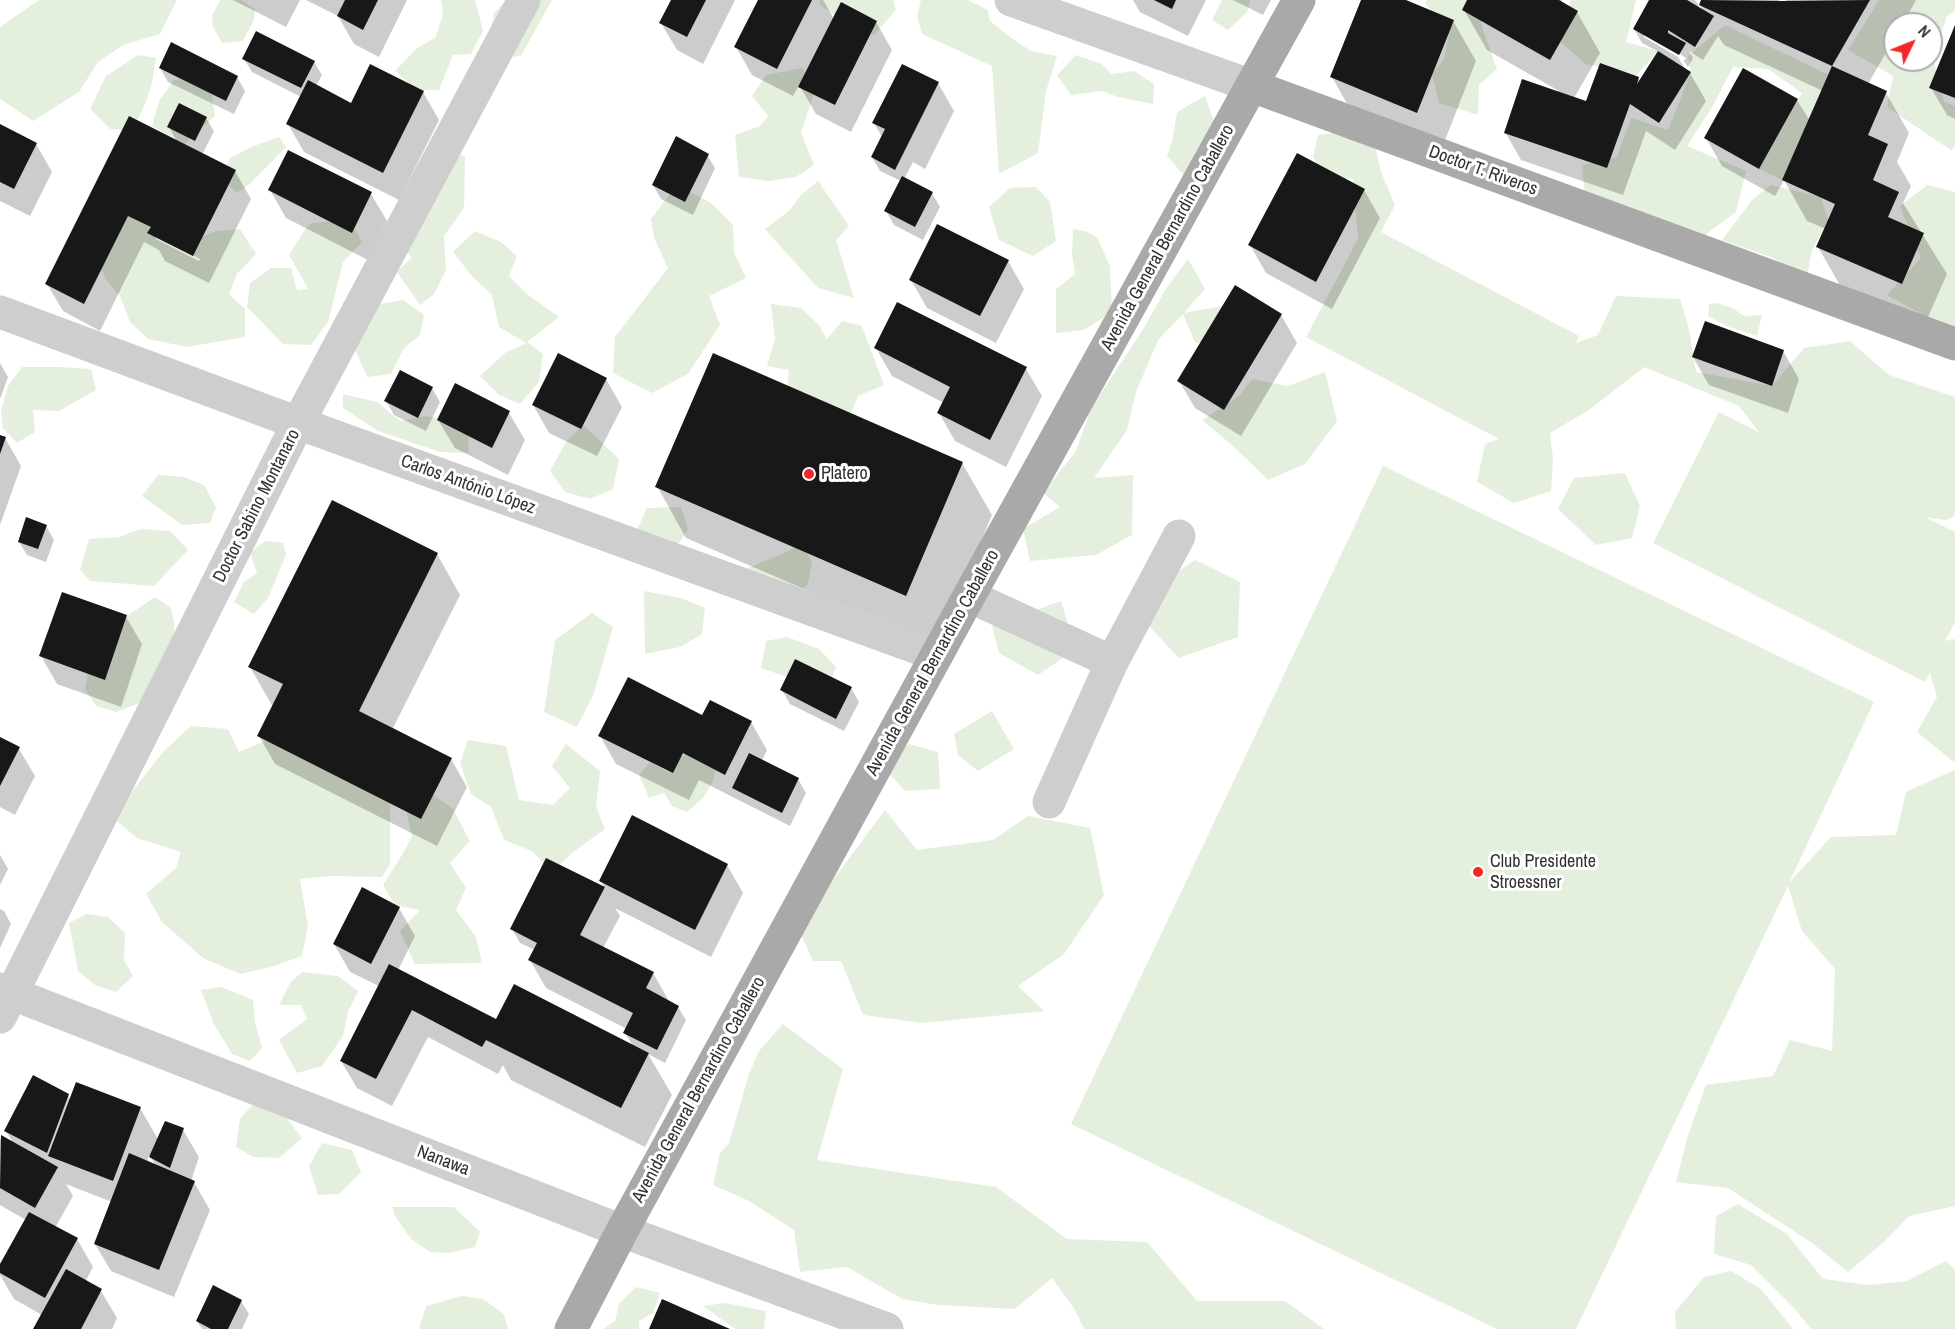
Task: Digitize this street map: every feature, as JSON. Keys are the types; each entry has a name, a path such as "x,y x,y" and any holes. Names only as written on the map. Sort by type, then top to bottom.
{"main road":[{"name":"Avenida General Bernardino Caballero","path":"571,1329 622,1231 969,596 1299,0"},
{"name":"Doctor T. Riveros","path":"1252,86 1955,344"}],"street":[{"name":"Doctor Sabino Montanaro","path":"4,1000 298,423 524,0"},
{"name":"Doctor T. Riveros","path":"1011,0 1252,86"},
{"name":"Carlos António López","path":"0,312 937,655"},
{"path":"1049,802 1112,662 1179,536"},
{"path":"969,596 1112,662"},
{"name":"Nanawa","path":"4,1000 887,1329"}],"green space":[{"path":"39,0 176,0 176,2 160,34 123,45 98,62 79,92 33,121 0,99 0,27"},
{"path":"220,0 241,0 255,9 254,20 243,41 222,43 213,27 212,16"},
{"path":"441,0 475,0 483,31 471,54 453,55 439,90 417,90 395,71 417,48 435,38 443,15"},
{"path":"507,0 552,0 521,56 503,57 489,43 494,13"},
{"path":"821,0 893,0 896,10 874,35 854,29 819,4"},
{"path":"921,0 968,0 988,10 990,21 1031,51 1057,56 1046,91 1038,153 999,174 992,66 922,34 917,16"},
{"path":"1222,0 1250,0 1247,12 1228,30 1212,20"},
{"path":"1427,0 1476,0 1483,30 1497,69 1479,85 1478,115 1439,103 1432,74 1444,59 1449,34 1425,3"},
{"path":"1571,0 1636,0 1626,42 1658,51 1636,76 1586,64 1560,42"},
{"path":"1879,0 1955,0 1955,11 1947,16 1943,28 1943,12 1883,12 1883,70 1848,50"},
{"path":"1725,25 1829,75 1782,180 1759,169 1802,93 1768,69 1733,67 1711,109 1687,146 1746,171 1736,212 1698,240 1585,197 1582,165 1617,157 1631,118 1668,130 1691,72 1688,56"},
{"path":"138,55 156,58 146,102 133,130 110,129 90,109 106,76"},
{"path":"1076,55 1102,64 1111,74 1134,71 1154,84 1153,104 1118,97 1102,91 1071,95 1057,75"},
{"path":"802,68 816,87 801,133 814,165 796,177 769,181 739,177 735,135 760,126 768,116 752,96 766,75"},
{"path":"1886,72 1936,72 1944,102 1955,106 1955,145 1952,151 1887,107 1893,76"},
{"path":"198,75 211,87 215,116 184,144 152,126 159,101 174,80"},
{"path":"1205,96 1215,124 1184,175 1167,156 1177,112"},
{"path":"1340,132 1373,137 1381,172 1395,205 1381,232 1579,336 1576,343 1598,335 1616,296 1680,299 1689,329 1696,372 1772,386 1804,348 1850,341 1889,375 1955,397 1955,516 1946,520 1925,517 1955,532 1955,622 1945,641 1955,639 1955,763 1917,732 1937,697 1930,673 1925,682 1653,543 1719,412 1759,432 1739,406 1644,367 1589,410 1550,433 1553,458 1551,491 1514,503 1477,482 1485,444 1499,439 1306,337 1358,239 1353,179 1324,176 1313,157 1318,135"},
{"path":"279,137 286,147 250,184 237,193 222,179 230,158 251,147"},
{"path":"441,149 465,156 464,208 444,236 446,271 434,294 420,305 397,272 412,257 405,252"},
{"path":"818,181 849,226 836,240 854,298 818,288 765,229 789,211 801,195"},
{"path":"113,185 203,236 217,231 240,229 256,254 237,274 229,294 245,309 245,337 187,347 148,339 130,322 120,296 107,281 81,229"},
{"path":"1771,185 1821,197 1828,220 1811,253 1807,279 1773,258 1722,240 1752,200"},
{"path":"1927,185 1955,192 1955,329 1941,325 1887,295 1921,258 1900,206"},
{"path":"1036,187 1050,202 1056,241 1033,256 999,240 989,207 1010,188"},
{"path":"690,192 711,203 733,225 734,252 746,278 709,296 720,325 688,374 652,393 613,373 615,337 668,268 654,238 651,219 670,194"},
{"path":"350,220 362,242 343,262 328,322 311,345 283,344 247,307 250,283 271,268 291,268 297,290 308,289 289,255 307,226 312,223"},
{"path":"1073,229 1085,231 1097,237 1110,266 1112,312 1084,330 1056,333 1056,289 1075,274 1072,253"},
{"path":"475,231 501,242 517,256 509,276 528,295 559,317 527,342 543,354 539,382 520,404 499,395 480,376 505,353 526,343 499,327 492,295 471,275 453,252"},
{"path":"1188,259 1205,289 1184,313 1233,304 1220,341 1195,343 1183,314 1158,340 1136,392 1127,430 1094,478 1133,475 1132,535 1096,555 1030,561 1023,529 1060,507 1043,493 1076,451 1091,408 1142,331 1167,287"},
{"path":"403,300 424,315 420,335 404,348 391,374 367,377 355,349 374,305"},
{"path":"1718,303 1744,316 1762,315 1757,336 1729,327 1708,316 1709,304"},
{"path":"771,304 801,308 819,325 827,339 842,321 862,326 884,385 858,396 851,413 787,391 789,370 767,366 775,339"},
{"path":"22,367 91,369 96,390 59,411 33,410 35,432 17,443 3,428 1,411 8,386"},
{"path":"1325,372 1337,421 1305,464 1268,480 1202,420 1239,396 1252,379 1288,386"},
{"path":"343,394 377,402 400,421 425,416 450,420 468,436 469,453 440,452 378,431 343,408"},
{"path":"583,425 619,459 613,489 590,499 565,492 550,471 566,442"},
{"path":"1383,466 1874,702 1789,883 1831,837 1896,835 1906,792 1954,770 1955,1206 1909,1216 1885,1241 1848,1272 1812,1243 1728,1188 1676,1182 1688,1135 1706,1085 1773,1076 1790,1040 1832,1051 1835,969 1802,931 1788,886 1576,1329 1497,1329 1071,1124"},
{"path":"1625,473 1640,506 1632,538 1596,545 1558,509 1574,478"},
{"path":"158,475 184,477 204,485 216,507 210,523 182,525 142,496"},
{"path":"681,507 688,530 674,550 634,536 647,508"},
{"path":"141,529 170,531 188,550 154,586 90,581 80,570 89,539 119,537"},
{"path":"265,541 283,543 286,555 268,598 254,614 234,602 244,582 257,573 250,553"},
{"path":"802,544 812,562 808,584 781,606 755,603 748,568"},
{"path":"1195,560 1240,582 1238,637 1179,658 1145,622 1158,585"},
{"path":"644,591 681,598 705,608 702,634 680,647 645,654"},
{"path":"155,597 171,608 177,658 153,698 116,712 96,706 85,689 90,662 99,635"},
{"path":"1061,601 1076,649 1038,675 999,653 992,626"},
{"path":"592,613 613,627 594,693 577,727 544,712 555,640"},
{"path":"787,637 819,649 836,667 829,687 805,683 761,668 766,641"},
{"path":"992,711 1014,749 978,771 958,755 954,734"},
{"path":"191,726 228,729 239,752 274,737 350,770 390,803 390,864 382,877 332,876 300,879 308,926 302,956 271,967 240,974 203,958 162,922 146,894 176,868 181,852 137,838 112,817 163,752"},
{"path":"468,740 506,746 519,800 553,805 570,788 552,766 566,744 600,771 596,806 605,829 573,852 552,872 532,851 504,840 491,807 471,794 460,763"},
{"path":"909,744 938,752 940,789 905,791 884,768"},
{"path":"690,752 717,759 713,781 703,798 687,812 672,806 664,793 649,798 639,775 650,762 668,772 673,761"},
{"path":"430,792 453,809 470,841 450,863 466,888 456,910 476,937 482,963 415,964 400,931 420,910 395,905 383,885 412,836 404,802"},
{"path":"885,810 917,850 993,840 1028,816 1090,828 1104,895 1064,954 1018,986 1044,1011 922,1023 863,1015 841,961 813,961 798,927"},
{"path":"87,914 108,917 125,933 124,960 133,976 116,992 95,985 78,971 69,923"},
{"path":"302,972 338,976 358,991 348,1012 343,1036 322,1066 297,1073 279,1040 307,1019 301,1005 279,1005 290,983"},
{"path":"221,987 253,1000 255,1022 262,1048 250,1061 232,1054 214,1024 201,990"},
{"path":"783,1024 843,1069 817,1160 996,1187 1067,1239 1147,1242 1197,1301 1285,1301 1324,1329 1084,1329 1075,1310 1052,1278 1015,1309 938,1305 902,1299 847,1267 800,1272 794,1230 749,1201 713,1185 720,1153 729,1143 749,1074 759,1051"},
{"path":"254,1103 284,1115 302,1138 279,1158 253,1157 236,1147 240,1119"},
{"path":"322,1143 352,1150 361,1172 339,1194 318,1195 309,1166"},
{"path":"1738,1204 1787,1234 1823,1279 1870,1285 1907,1281 1946,1261 1955,1269 1955,1329 1811,1329 1794,1308 1751,1265 1714,1254 1716,1216"},
{"path":"392,1207 454,1207 480,1232 475,1247 449,1253 430,1252 411,1239 395,1216"},
{"path":"1731,1271 1761,1289 1793,1329 1676,1329 1675,1312 1704,1277"},
{"path":"636,1287 660,1293 653,1313 639,1321 639,1329 603,1329 615,1321 619,1304"},
{"path":"462,1296 483,1299 504,1314 508,1329 419,1329 426,1306"},
{"path":"725,1303 766,1311 764,1329 735,1329 703,1306"}],"building":[{"path":"345,0 378,0 363,30 337,16"},
{"path":"671,0 706,0 687,37 659,23"},
{"path":"758,0 812,0 777,69 734,47"},
{"path":"1154,0 1176,0 1172,9"},
{"path":"1361,0 1406,0 1454,20 1417,113 1330,77"},
{"path":"1467,0 1559,0 1578,11 1550,60 1462,10"},
{"path":"1649,0 1687,0 1714,16 1695,47 1668,30 1668,33 1686,43 1679,55 1633,29"},
{"path":"1701,0 1870,0 1832,66 1699,5"},
{"path":"841,2 877,21 835,105 798,87"},
{"path":"1955,25 1955,98 1929,88 1936,72 1943,72 1943,54"},
{"path":"256,31 315,61 301,88 242,59"},
{"path":"171,42 238,76 226,101 159,68"},
{"path":"1658,51 1691,72 1659,123 1630,104 1607,168 1504,133 1522,79 1586,101 1600,63 1639,77 1637,84"},
{"path":"370,64 424,91 383,173 286,124 308,80 351,103"},
{"path":"902,64 939,82 895,170 871,157 885,129 872,123"},
{"path":"1832,66 1887,91 1868,135 1888,144 1873,180 1899,192 1888,217 1924,233 1902,284 1816,247 1835,204 1782,180"},
{"path":"1743,68 1798,99 1759,169 1704,138"},
{"path":"179,103 207,117 195,141 167,127"},
{"path":"129,116 236,170 193,256 147,233 151,227 128,216 84,304 45,284"},
{"path":"0,124 37,143 14,189 0,182"},
{"path":"676,136 709,154 685,202 652,185"},
{"path":"288,150 372,192 352,233 268,190"},
{"path":"1297,153 1365,189 1316,282 1248,245"},
{"path":"902,176 933,192 915,227 884,211"},
{"path":"937,224 1009,260 980,316 909,280"},
{"path":"1235,285 1282,314 1224,410 1177,381"},
{"path":"897,302 1027,367 990,440 937,413 950,387 874,348"},
{"path":"1705,321 1784,350 1772,386 1692,357"},
{"path":"558,353 607,378 581,429 532,405"},
{"name":"Platero","path":"713,353 963,462 906,596 655,487"},
{"path":"400,370 433,387 418,418 384,401"},
{"path":"455,383 510,411 492,448 437,420"},
{"path":"0,435 6,437 0,454"},
{"path":"332,500 438,553 359,711 452,758 421,819 257,736 283,684 248,667"},
{"path":"26,517 47,525 38,549 18,542"},
{"path":"62,592 127,615 105,680 39,656"},
{"path":"795,659 852,687 836,719 780,690"},
{"path":"628,677 702,715 710,700 752,721 725,775 683,753 673,773 598,736"},
{"path":"0,737 20,747 0,786"},
{"path":"749,753 799,778 782,813 732,788"},
{"path":"632,815 728,864 695,930 599,881"},
{"path":"546,858 605,887 580,935 654,972 646,988 679,1006 657,1050 623,1033 633,1013 528,960 537,943 510,929"},
{"path":"362,887 400,907 371,964 333,944"},
{"path":"389,964 496,1019 514,984 649,1053 621,1108 486,1040 482,1047 412,1010 376,1079 340,1061"},
{"path":"33,1075 69,1094 47,1153 4,1131"},
{"path":"76,1082 141,1107 113,1181 48,1156"},
{"path":"165,1121 184,1128 170,1168 149,1157"},
{"path":"1,1135 58,1167 35,1208 0,1188"},
{"path":"129,1153 195,1181 159,1270 94,1244"},
{"path":"29,1212 78,1238 45,1298 0,1273 0,1264"},
{"path":"66,1269 102,1289 81,1329 33,1329"},
{"path":"213,1285 242,1300 228,1329 211,1329 196,1321"},
{"path":"662,1299 730,1329 649,1329"}],"place":[{"name":"Platero","path":"809,474"},
{"name":"Club Presidente Stroessner","path":"1478,872"}]}
